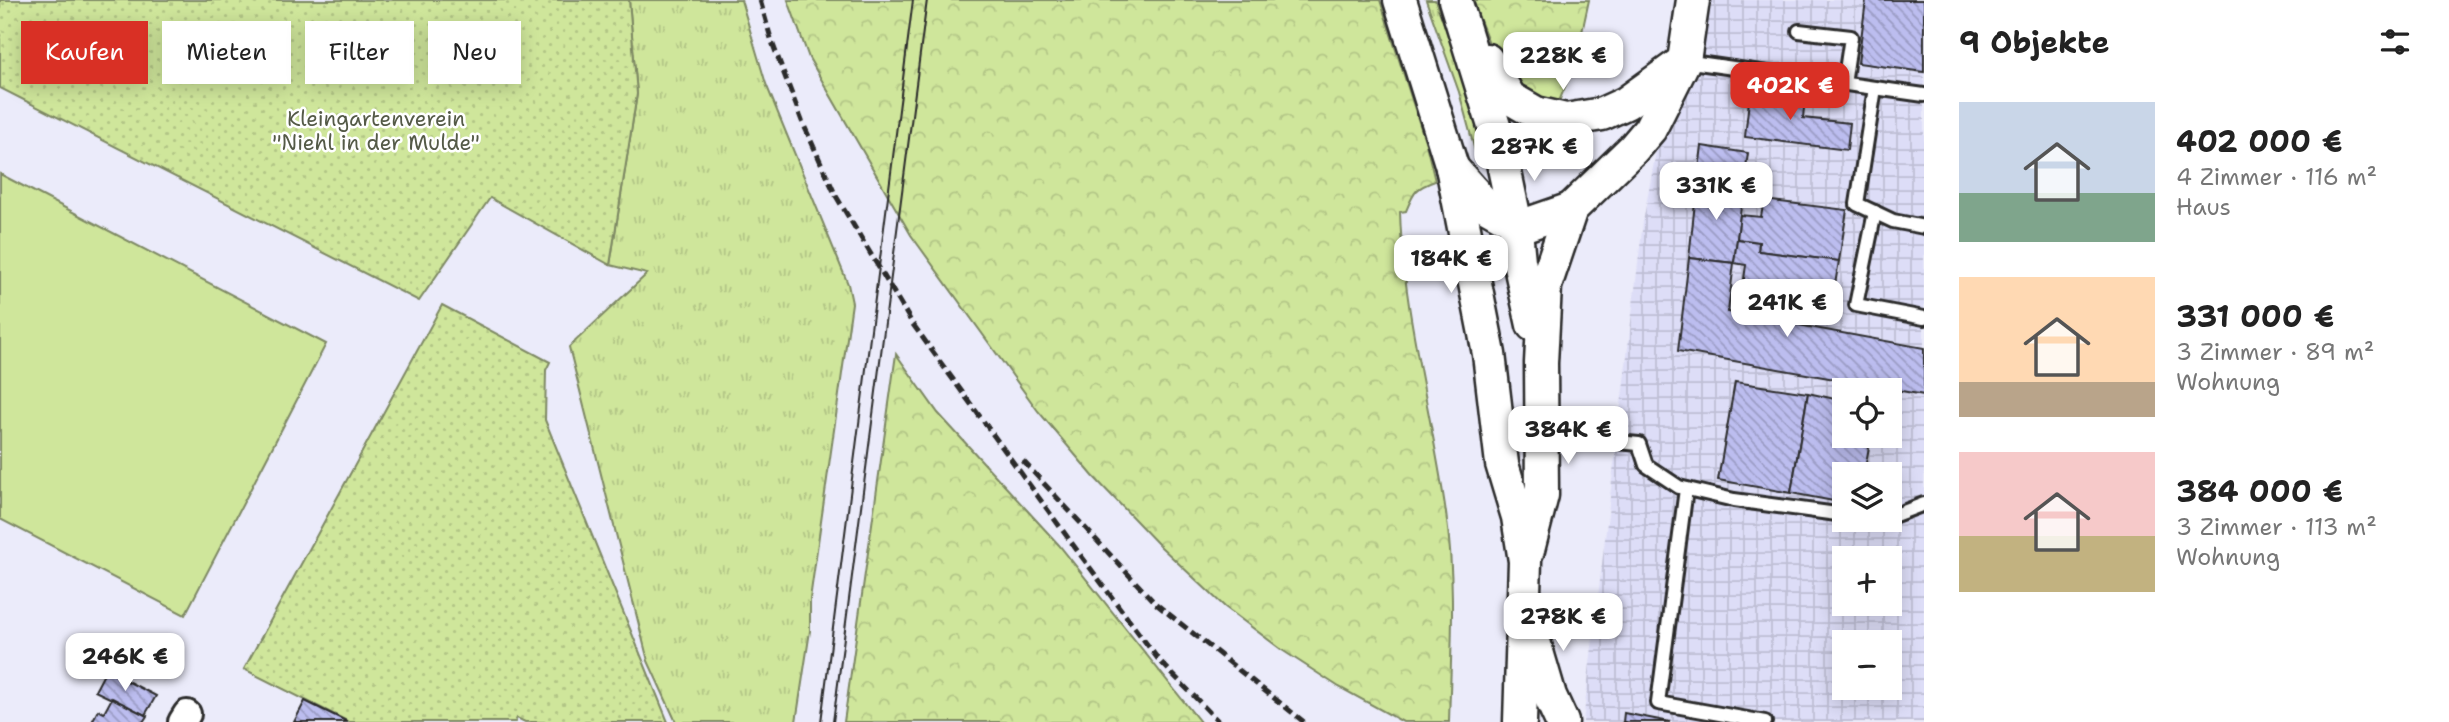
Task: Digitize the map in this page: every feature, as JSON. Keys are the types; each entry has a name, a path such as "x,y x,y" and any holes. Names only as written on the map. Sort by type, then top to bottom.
{"street":[{"path":"1400,0 1452,167 1489,354 1502,464 1518,517 1525,561 1520,722"},
{"path":"1452,167 1485,205 1522,226 1571,208 1633,149 1650,129 1684,61 1693,0"},
{"path":"1459,10 1510,98 1536,113 1566,120 1602,114 1626,103 1684,61"},
{"path":"1459,10 1498,139 1515,220 1519,261 1541,363"},
{"path":"1525,561 1542,495 1541,363 1545,286 1571,208"},
{"path":"1524,598 1536,655 1562,722"}],"lane":[{"path":"1799,31 1851,37 1844,84"},
{"path":"1684,61 1924,95"},
{"path":"1875,88 1857,204 1893,221 1924,227"},
{"path":"1875,212 1856,305 1924,318"},
{"path":"1542,435 1639,444 1646,466 1679,487 1745,502 1832,513"},
{"path":"1686,489 1658,704 1765,722"},
{"path":"1902,512 1924,504"}],"shaded area":[{"path":"1684,0 1924,0 1924,722 1583,722 1643,222"}],"green space":[{"name":"Kleingartenverein \"Niehl in der Mulde\"","path":"0,0 629,0 637,94 610,265 490,198 419,301 0,88"},
{"path":"629,0 741,0 766,84 848,284 852,303 810,599 810,631 796,722 676,722 648,661 569,347 647,274 610,265 637,94"},
{"path":"788,0 1380,0 1426,144 1435,181 1419,189 1413,195 1406,211 1400,212 1406,288 1449,539 1452,618 1449,722 1403,722 1339,687 1282,650 1225,607 1160,546 1093,476 1038,411 911,235 809,58"},
{"path":"1426,0 1435,0 1472,99 1486,154 1477,158 1459,92"},
{"path":"1472,0 1589,0 1576,60 1556,109 1532,98 1495,58"},
{"path":"0,174 326,344 185,615 0,519"},
{"path":"442,305 550,362 546,370 545,420 668,722 525,722 517,718 515,722 349,722 244,669"},
{"path":"896,354 938,413 1059,545 1200,722 844,722"}],"building":[{"path":"1866,0 1924,0 1924,72 1858,63"},
{"path":"1751,82 1768,84 1767,94 1805,98 1803,118 1850,123 1847,150 1745,137"},
{"path":"1702,146 1748,153 1744,183 1718,181 1717,187 1697,184"},
{"path":"1718,181 1744,183 1734,263 1689,258 1697,184 1717,187"},
{"path":"1764,200 1847,210 1839,261 1758,251 1759,242 1737,239 1740,215 1761,217"},
{"path":"1737,239 1759,242 1758,251 1839,261 1833,296 1743,286 1746,265 1734,263"},
{"path":"1689,258 1734,263 1728,312 1924,348 1924,395 1902,391 1902,378 1832,379 1678,351"},
{"path":"1735,382 1808,393 1791,493 1718,480"},
{"path":"1808,393 1832,398 1832,448 1869,448 1866,462 1832,462 1832,501 1791,493"},
{"path":"106,670 156,696 145,715 95,691"},
{"path":"112,698 147,716 143,722 92,722 98,710 104,713"},
{"path":"305,701 348,722 294,722"},
{"path":"1624,713 1670,722 1623,722"}],"tram line":[{"path":"821,722 913,0"},
{"path":"833,722 927,0"}],"railway":[{"path":"760,0 772,42 802,121 836,196 912,323 1158,659 1219,722"},
{"path":"1023,461 1155,603 1304,722"}]}
